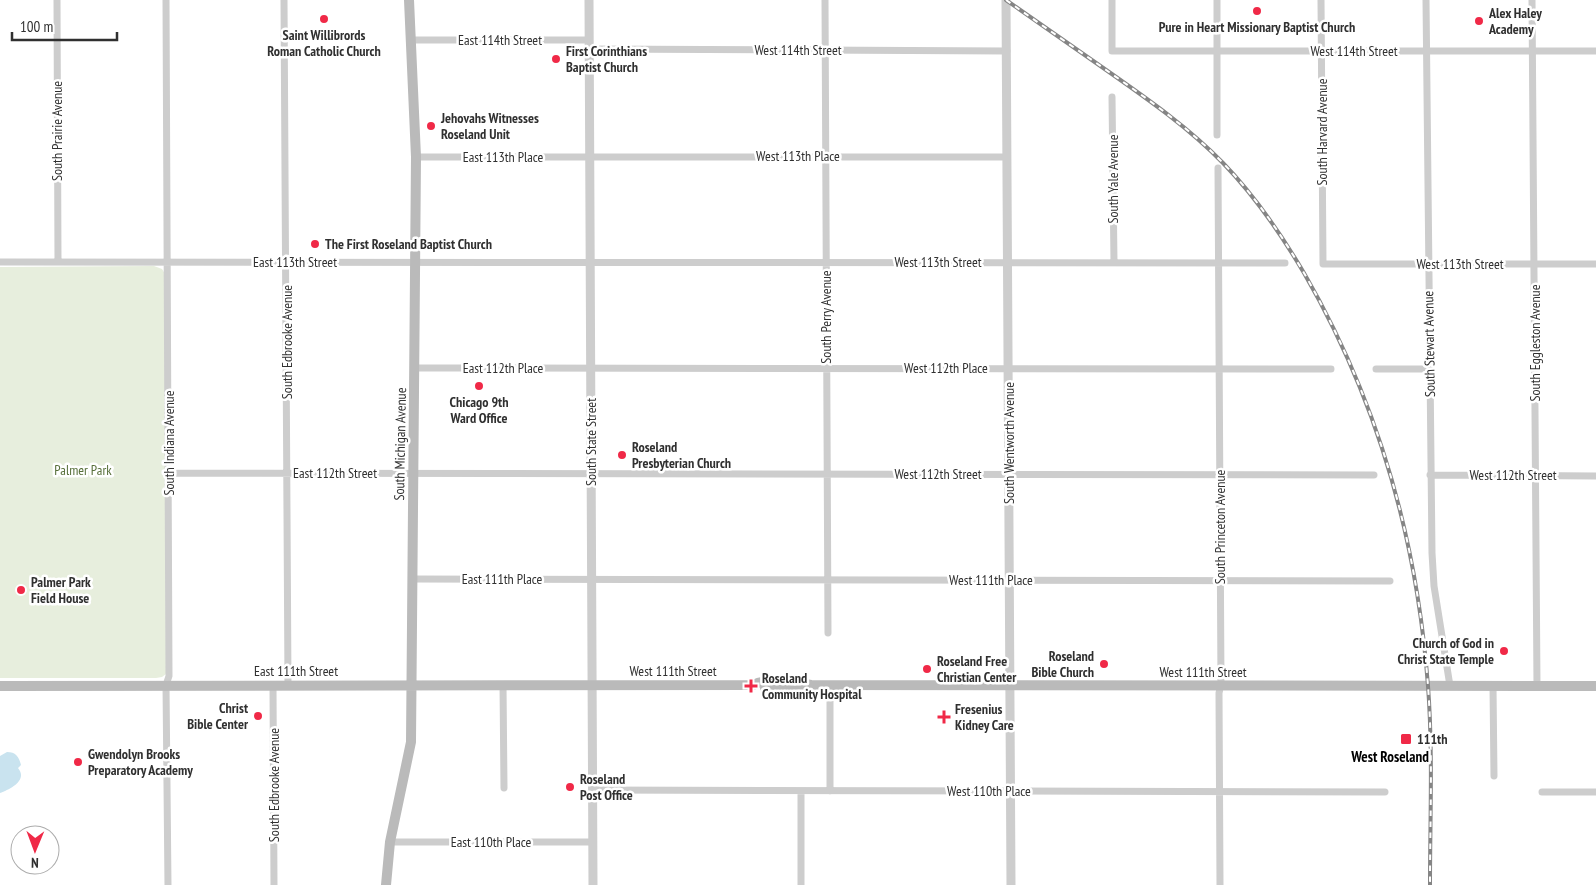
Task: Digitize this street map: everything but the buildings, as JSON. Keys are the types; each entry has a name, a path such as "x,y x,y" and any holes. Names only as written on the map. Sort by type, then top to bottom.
{"main road":[{"name":"South Michigan Avenue","path":"386,885 390,842 410,749 412,685 416,157 409,0"},
{"name":"West 111th Street","path":"592,685 753,685 783,681 811,685 1596,686"},
{"name":"East 111th Street","path":"0,686 592,685"}],"street":[{"name":"South Prairie Avenue","path":"57,0 58,262"},
{"name":"South Indiana Avenue","path":"166,0 169,473 169,676 166,685 168,885"},
{"name":"South Edbrooke Avenue","path":"284,0 288,685"},
{"name":"South State Street","path":"588,0 593,885"},
{"name":"South Perry Avenue","path":"824,0 828,633"},
{"name":"South Wentworth Avenue","path":"1006,0 1011,885"},
{"name":"West 114th Street","path":"1112,0 1112,51 1596,52"},
{"path":"1216,0 1217,135"},
{"name":"South Harvard Avenue","path":"1322,0 1323,264"},
{"name":"South Stewart Avenue","path":"1426,0 1430,476 1434,578 1450,686"},
{"name":"South Eggleston Avenue","path":"1532,0 1537,686"},
{"name":"East 114th Street","path":"411,40 589,40"},
{"name":"West 114th Street","path":"589,50 1007,51"},
{"name":"South Yale Avenue","path":"1112,97 1114,262"},
{"name":"West 113th Place","path":"589,157 1007,156"},
{"name":"East 113th Place","path":"416,157 589,157"},
{"name":"South Princeton Avenue","path":"1218,168 1220,885"},
{"name":"East 113th Street","path":"0,262 590,262"},
{"name":"West 113th Street","path":"590,262 1285,263"},
{"name":"West 113th Street","path":"1323,264 1596,264"},
{"name":"East 112th Place","path":"415,368 590,368"},
{"name":"West 112th Place","path":"590,368 1331,369"},
{"path":"1376,369 1429,369"},
{"name":"East 112th Street","path":"169,473 591,474"},
{"name":"West 112th Street","path":"591,474 1374,475"},
{"name":"West 112th Street","path":"1430,476 1596,476"},
{"name":"East 111th Place","path":"413,579 592,579"},
{"name":"West 111th Place","path":"592,579 1390,580"},
{"name":"South Edbrooke Avenue","path":"273,685 274,885"},
{"path":"503,685 504,788"},
{"path":"830,685 830,791"},
{"path":"1493,686 1494,776"},
{"name":"West 110th Place","path":"592,790 1385,792"},
{"path":"801,791 801,885"},
{"path":"1542,792 1596,792"},
{"name":"East 110th Place","path":"390,842 593,842"}],"green space":[{"name":"Palmer Park","path":"154,266 162,269 165,274 166,674 156,678 0,678 0,267"}],"water":[{"path":"7,752 13,753 18,757 21,765 18,768 21,776 17,784 0,793 0,756"}],"railway":[{"path":"1006,0 1154,104 1210,150 1257,202 1277,230 1304,273 1330,321 1373,421 1390,472 1414,577 1423,631 1430,711 1430,885"}],"place":[{"name":"Pure in Heart Missionary Baptist Church","path":"1257,11"},
{"name":"Saint Willibrords Roman Catholic Church","path":"324,19"},
{"name":"Alex Haley Academy","path":"1479,21"},
{"name":"First Corinthians Baptist Church","path":"556,59"},
{"name":"Jehovahs Witnesses Roseland Unit","path":"431,126"},
{"name":"The First Roseland Baptist Church","path":"315,244"},
{"name":"Chicago 9th Ward Office","path":"479,386"},
{"name":"Roseland Presbyterian Church","path":"622,455"},
{"name":"Palmer Park Field House","path":"21,590"},
{"name":"Church of God in Christ State Temple","path":"1504,651"},
{"name":"Roseland Bible Church","path":"1104,664"},
{"name":"Roseland Free Christian Center","path":"927,669"},
{"name":"Roseland Community Hospital","path":"751,686"},
{"name":"Christ Bible Center","path":"258,716"},
{"name":"Fresenius Kidney Care","path":"944,717"},
{"name":"111th","path":"1406,739"},
{"name":"Gwendolyn Brooks Preparatory Academy","path":"78,762"},
{"name":"Roseland Post Office","path":"570,787"}],"district":[{"name":"West Roseland","path":"1390,757"}]}
